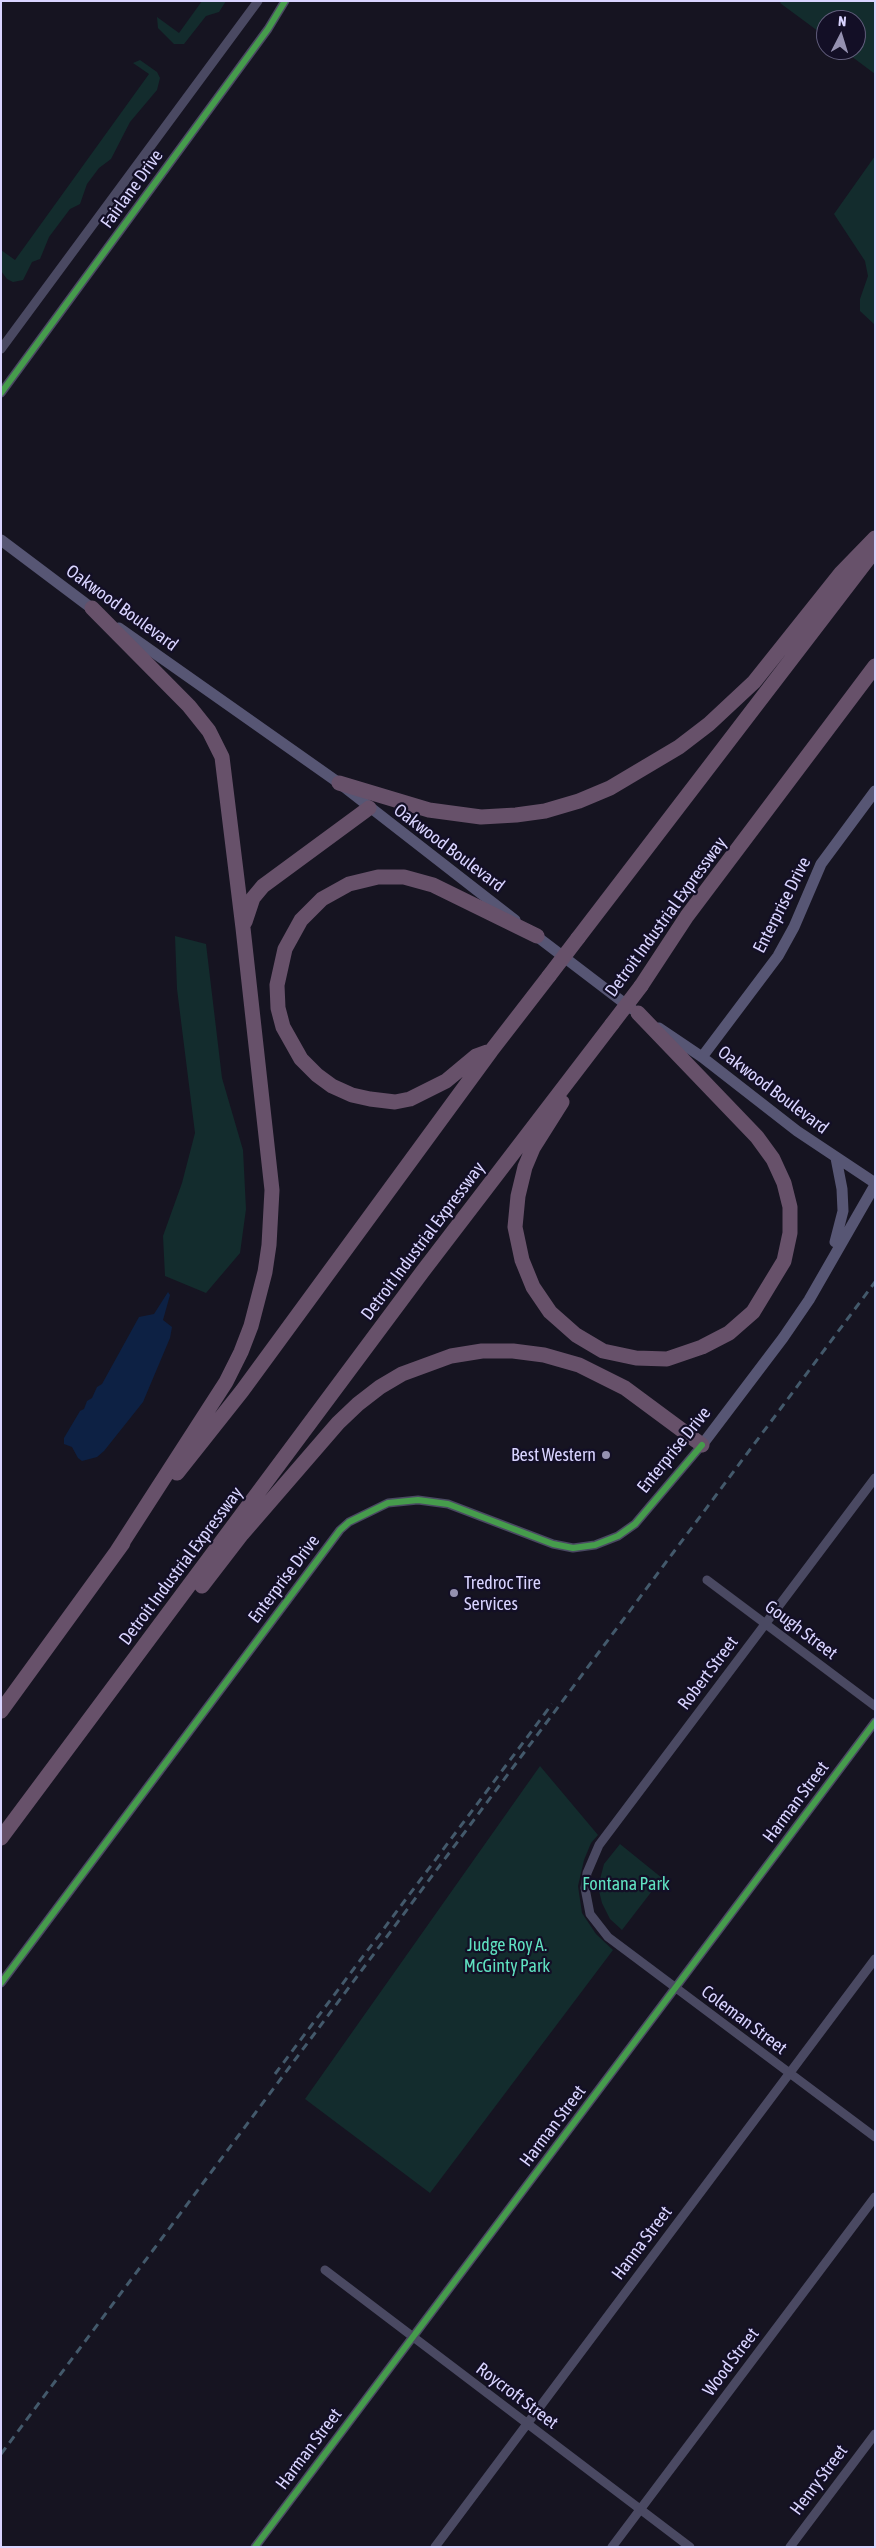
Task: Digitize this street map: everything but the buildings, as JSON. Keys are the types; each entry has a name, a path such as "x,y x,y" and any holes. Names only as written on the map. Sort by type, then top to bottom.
{"highway":[{"path":"338,783 429,810 481,816 516,815 545,810 579,801 610,788 679,747 709,724 754,682 841,573 875,538"},
{"path":"1,1712 117,1551 242,1391 491,1051 875,550"},
{"path":"92,608 189,706 216,744 225,770 271,1169 272,1211 265,1272 251,1326 226,1382 117,1551"},
{"name":"Detroit Industrial Expressway","path":"1,1838 422,1271 641,986 687,916 875,666"},
{"path":"244,928 253,898 263,886 369,808"},
{"path":"491,1051 476,1056 446,1081 410,1099 395,1102 370,1099 342,1091 309,1067 291,1044 283,1027 278,1008 277,985 284,949 301,920 322,899 348,884 385,877 404,877 433,885 537,936"},
{"path":"584,1060 563,1101 532,1148 518,1196 515,1226 522,1260 533,1287 550,1312 563,1324 576,1335 603,1351 636,1358 667,1358 702,1347 729,1333 752,1312 770,1286 784,1261 790,1233 790,1207 784,1183 772,1159 757,1136 638,1014"},
{"path":"141,1651 184,1609 242,1534 338,1423 380,1387 426,1364 466,1353 497,1351 528,1353 559,1359 603,1375 625,1388 702,1445"}],"main road":[{"name":"Oakwood Boulevard","path":"1,540 92,608 338,783 638,1014 702,1057 836,1158 875,1184"},
{"name":"Enterprise Drive","path":"702,1057 778,956 794,927 821,864 875,791"},
{"path":"822,1274 839,1233 843,1211 842,1189 836,1158"},
{"name":"Enterprise Drive","path":"702,1445 783,1338 809,1300 822,1274 875,1184"}],"street":[{"name":"Fairlane Drive","path":"1,349 258,1"},
{"name":"Fairlane Drive","path":"1,393 268,29 285,1"},
{"name":"Enterprise Drive","path":"1,1983 340,1530 349,1522 376,1507 398,1501 418,1500 448,1504 553,1544 573,1548 595,1545 618,1536 635,1524 702,1445"},
{"name":"Robert Street","path":"585,1896 586,1873 599,1845 875,1478"},
{"name":"Gough Street","path":"707,1580 875,1706"},
{"name":"Harman Street","path":"255,2547 875,1722"},
{"name":"Coleman Street","path":"585,1896 590,1914 598,1926 675,1988 875,2137"},
{"name":"Hanna Street","path":"435,2547 875,1959"},
{"name":"Wood Street","path":"612,2547 875,2197"},
{"name":"Roycroft Street","path":"325,2270 690,2547"},
{"name":"Henry Street","path":"790,2547 875,2434"}],"green space":[{"path":"202,1 226,1 219,12 206,16 184,44 174,44 158,28 157,17 179,33"},
{"path":"782,1 875,1 875,74 856,60 866,60 866,10 816,10 816,30 780,3"},
{"path":"140,60 157,72 160,78 157,90 130,122 111,159 99,168 87,184 80,204 70,209 49,237 40,259 32,262 23,280 13,282 7,279 1,271 1,250 15,260 149,74 133,63"},
{"path":"875,156 875,325 860,311 860,299 868,276 865,261 834,214"},
{"path":"175,936 206,944 222,1078 243,1150 246,1209 240,1253 206,1293 165,1276 163,1236 182,1183 195,1133 177,989"},
{"name":"Judge Roy A. McGinty Park","path":"540,1766 598,1835 591,1843 584,1860 578,1886 582,1913 596,1934 613,1950 430,2193 305,2099"},
{"name":"Fontana Park","path":"620,1844 662,1878 622,1930 610,1919 602,1903 598,1887 604,1864"}],"water":[{"path":"168,1292 170,1295 163,1320 172,1327 170,1338 143,1402 104,1451 97,1457 82,1461 78,1458 72,1447 64,1444 64,1438 80,1411 84,1409 87,1401 92,1398 97,1387 102,1384 139,1317 154,1314"}],"railway":[{"path":"1,2454 875,1282"},
{"path":"275,2074 552,1704"}],"cycle path":[{"path":"1,393 268,29 285,1"},
{"path":"1,1983 340,1530 349,1522 388,1503 418,1500 448,1504 553,1544 573,1548 595,1545 618,1536 635,1524 702,1445"},
{"path":"255,2547 875,1722"}],"place":[{"name":"Best Western","path":"606,1455"},
{"name":"Tredroc Tire Services","path":"454,1593"}]}
